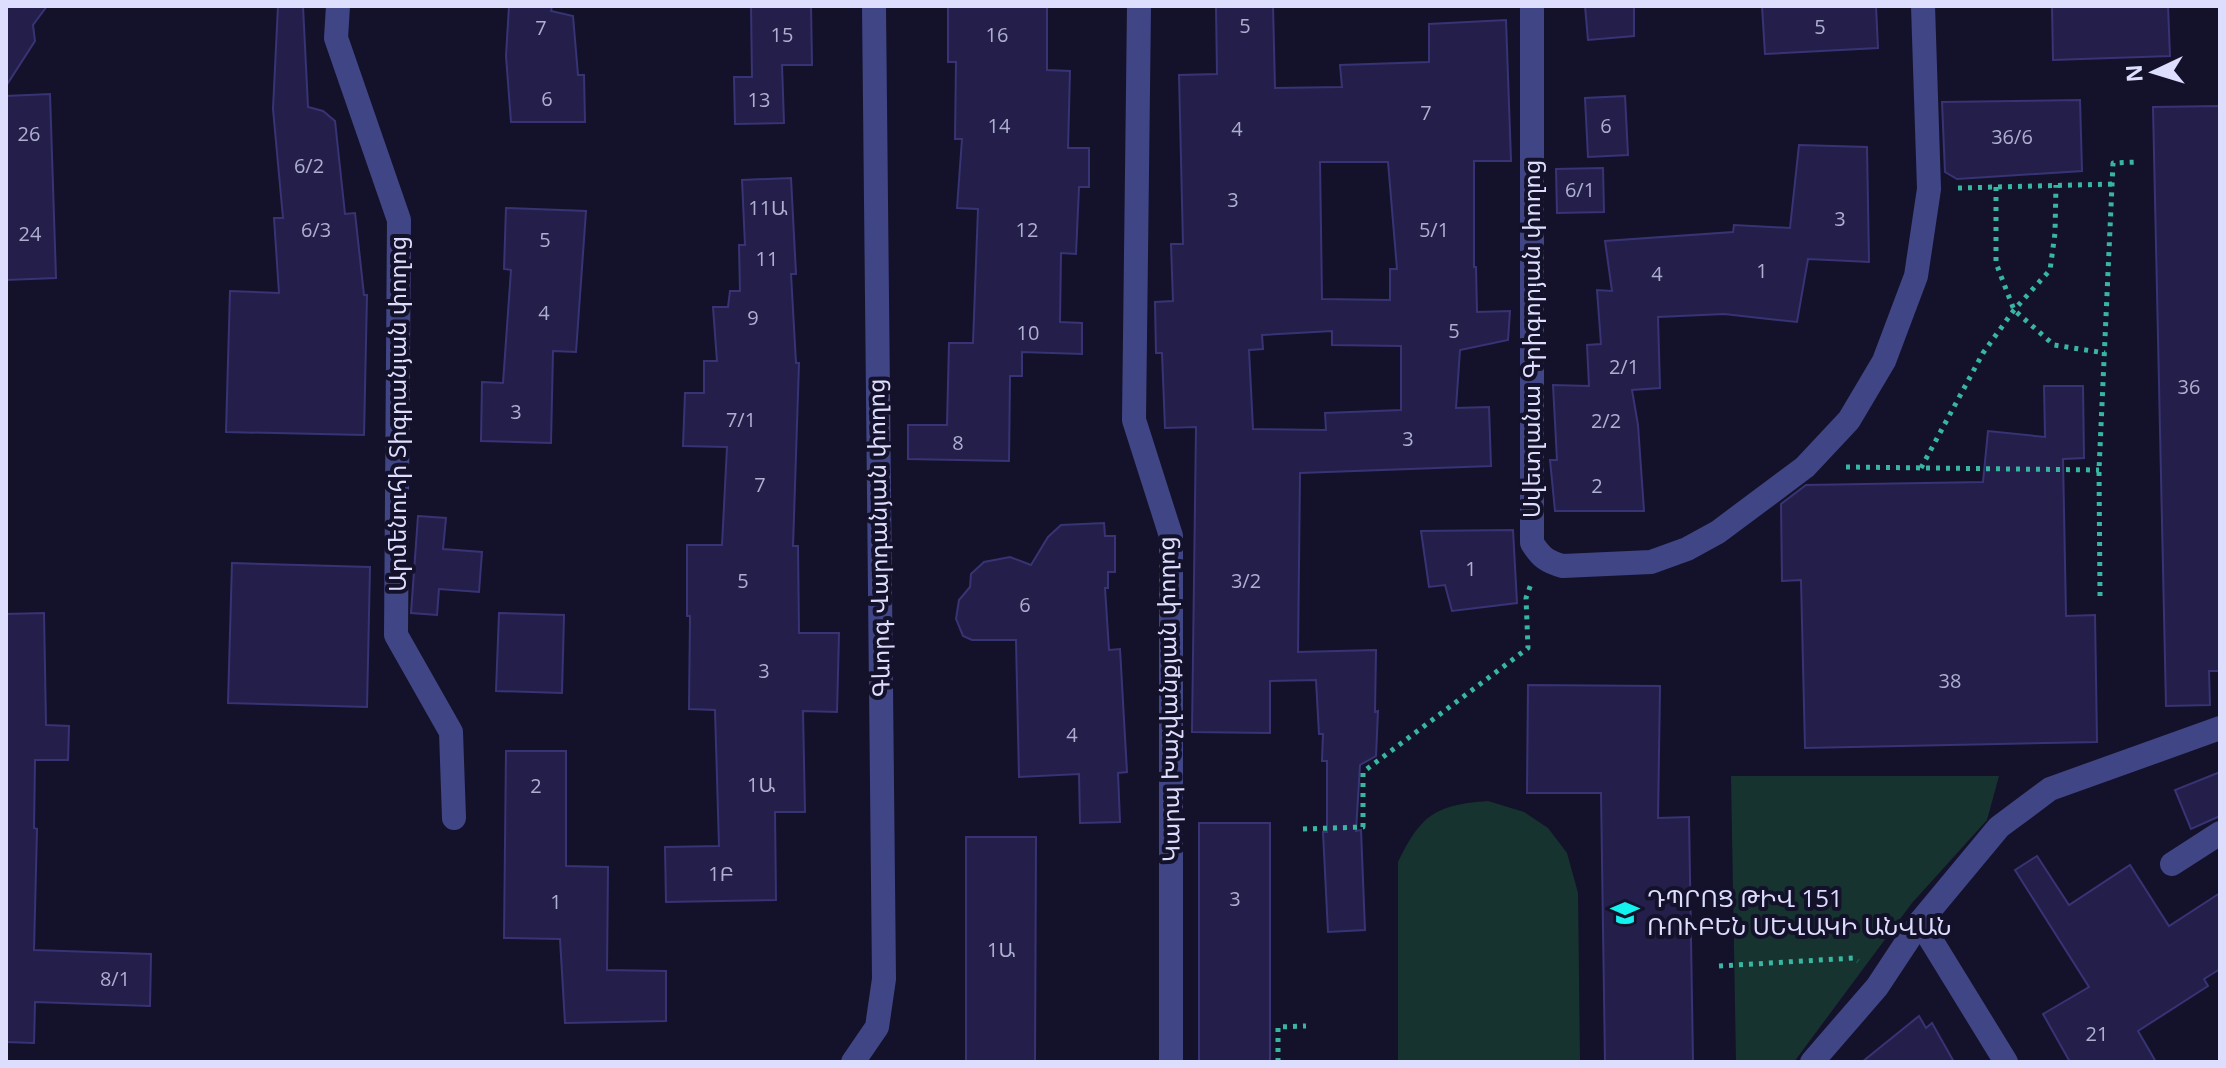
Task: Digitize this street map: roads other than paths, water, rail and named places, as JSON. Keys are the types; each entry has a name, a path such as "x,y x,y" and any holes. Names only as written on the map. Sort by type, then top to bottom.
{"street":[{"name":"Արմենուհի Տիգրանյան փողոց","path":"338,6 336,38 399,220 396,635 451,732 454,818"},
{"name":"Գևորգ Վարդանյան փողոց","path":"853,1062 877,1027 884,979 874,6"},
{"name":"Կարպ Խաչվանքյան փողոց","path":"1139,6 1134,420 1171,536 1171,1062"},
{"name":"Սվետլանա Գրիգորյան փողոց","path":"1532,6 1532,543 1541,557 1563,566 1651,562 1687,549 1718,532 1805,467 1849,420 1884,361 1916,276 1929,189 1923,6"},
{"path":"1812,1062 1877,987 1920,922 1999,827 2050,789 2220,728"},
{"path":"2172,864 2220,833"},
{"path":"1920,922 2006,1062"}],"place":[{"name":"ԴՊՐՈՑ ԹԻՎ 151 ՌՈՒԲԵՆ ՍԵՎԱԿԻ ԱՆՎԱՆ","path":"1625,913"}]}
